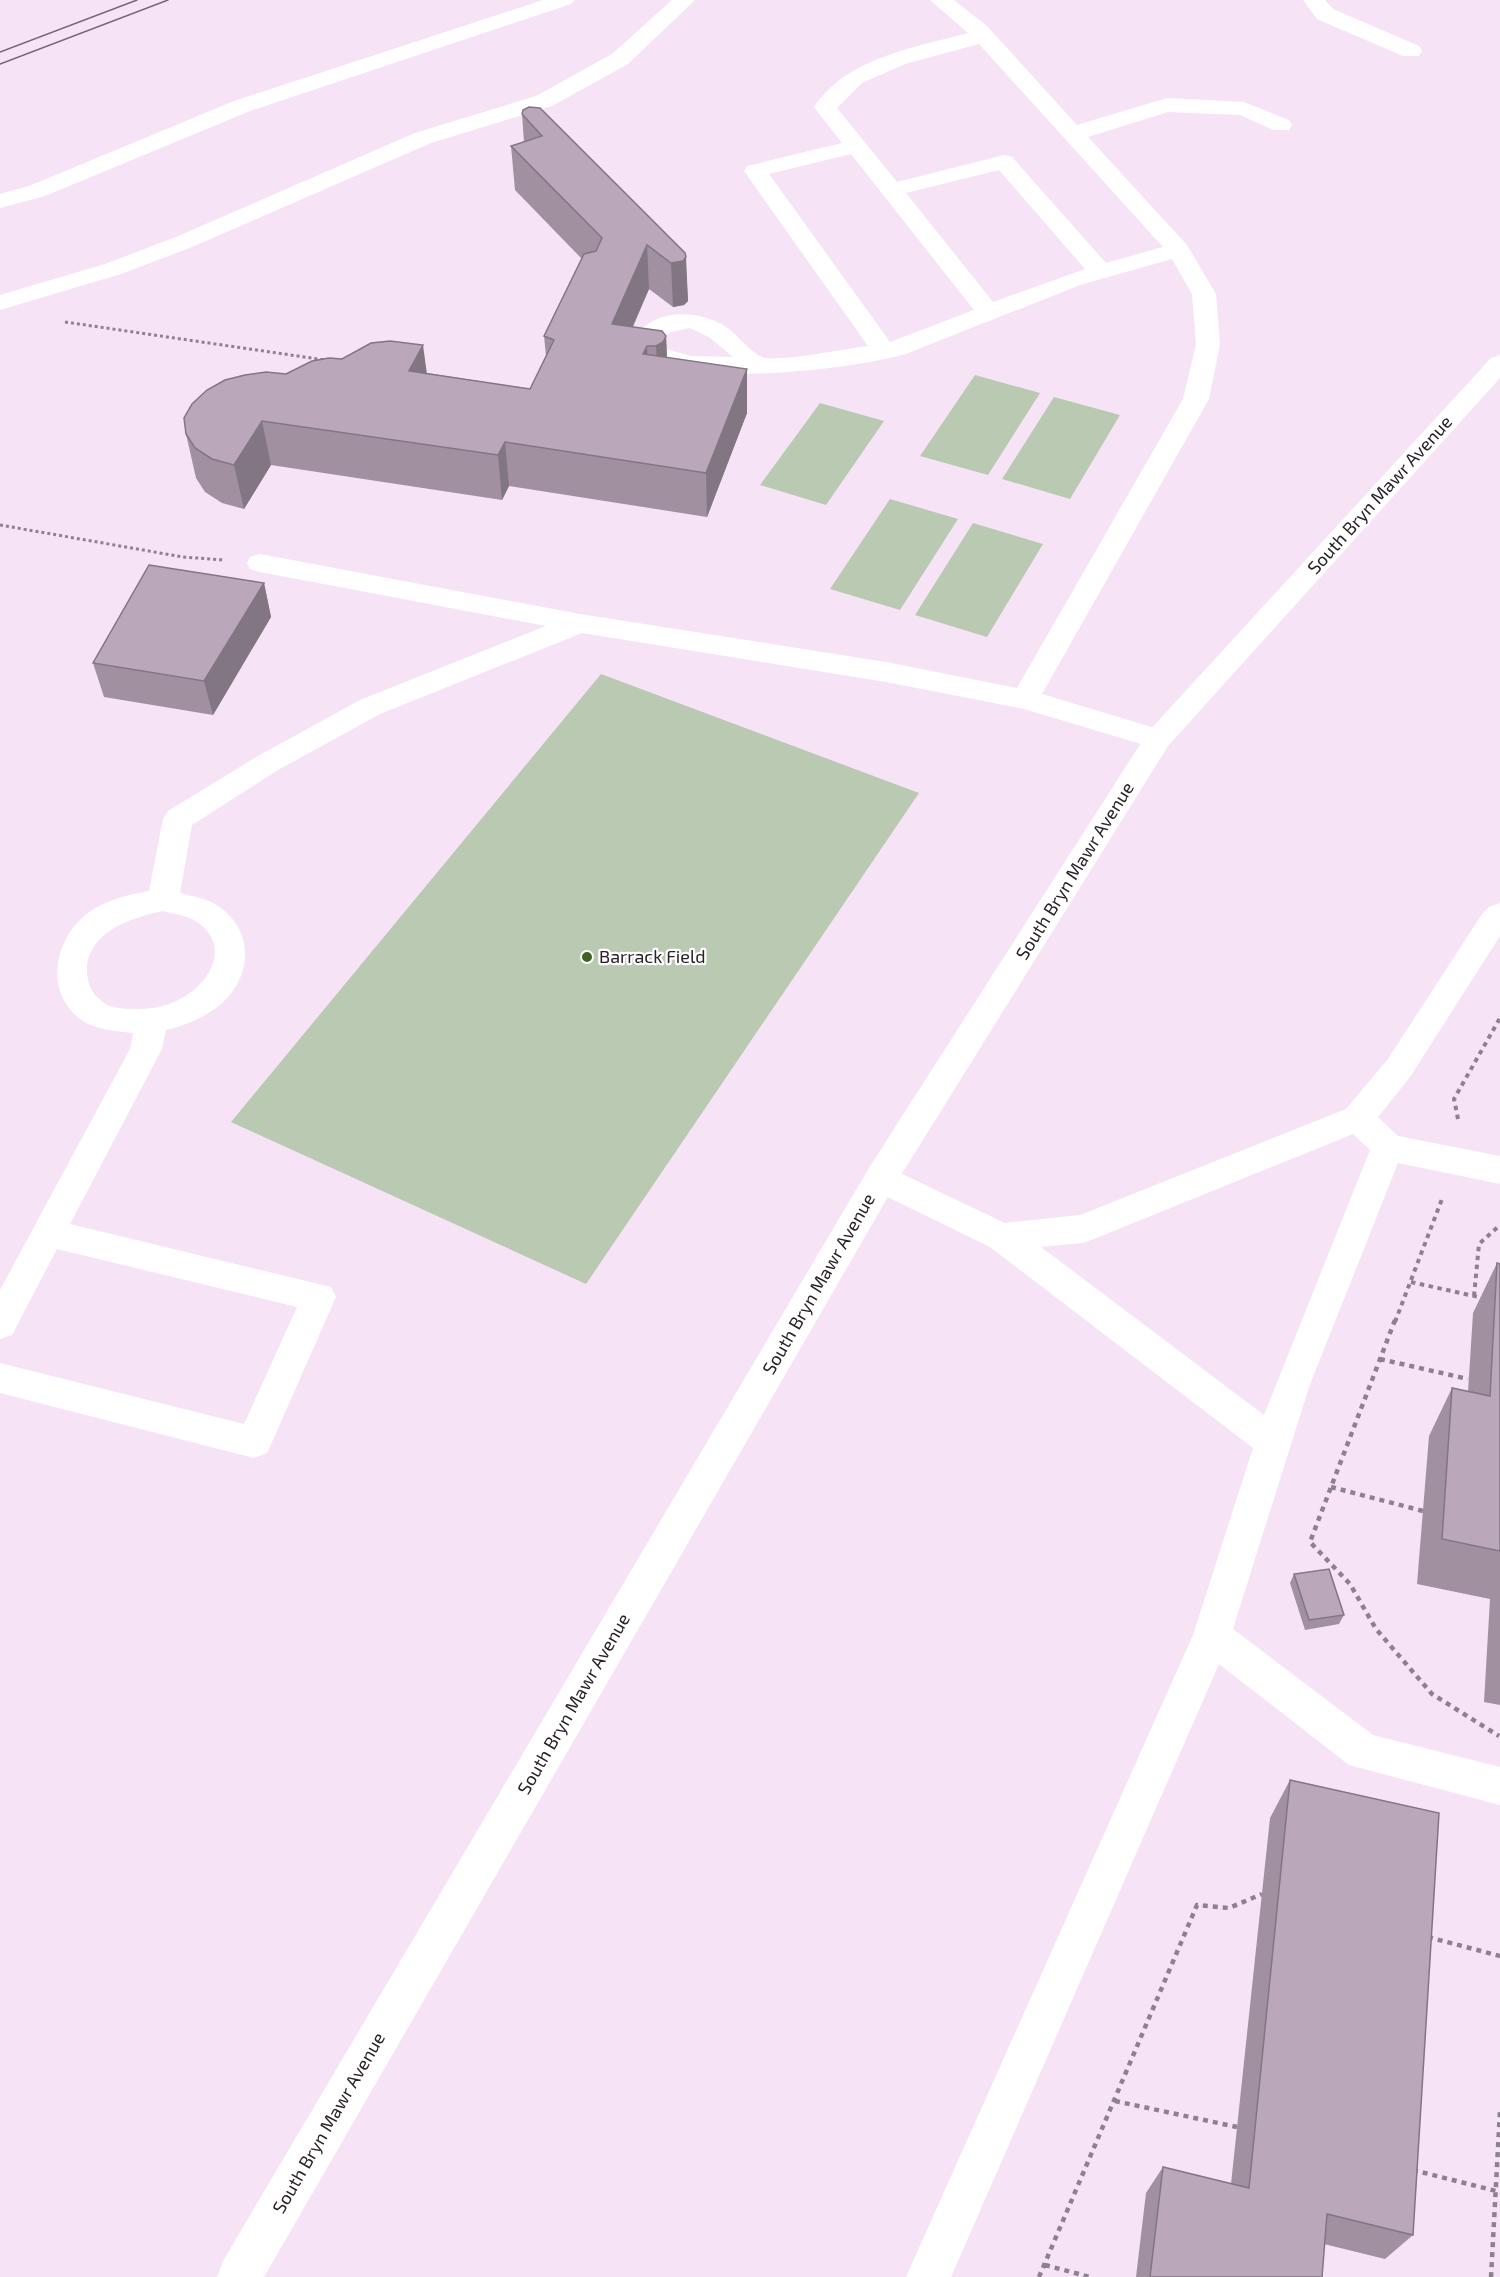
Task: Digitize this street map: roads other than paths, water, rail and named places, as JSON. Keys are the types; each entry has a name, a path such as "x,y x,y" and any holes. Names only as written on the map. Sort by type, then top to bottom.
{"main road":[{"path":"0,201 37,191 242,106 564,0"},
{"path":"0,303 113,269 184,242 423,138 544,101 620,59 684,0"},
{"path":"941,0 982,36 1179,250 1204,294 1208,344 1196,399 1025,699"},
{"path":"1314,0 1325,14 1411,51"},
{"path":"982,36 897,59 854,78 825,107 990,314"},
{"path":"1072,134 1167,105 1244,108 1281,125"},
{"path":"856,146 755,171 884,351"},
{"path":"891,190 1005,162 1101,272"},
{"path":"756,365 785,365 897,349 1072,280 1179,250"},
{"name":"South Bryn Mawr Avenue","path":"239,2277 881,1178 1158,739 1500,363"},
{"path":"260,563 580,623 886,672 1025,699 1158,739"},
{"path":"164,900 178,819 268,763 370,707 580,623"},
{"path":"164,900 189,903 210,913 225,928 232,946 231,966 220,986 202,1003 178,1016 151,1023 101,1016 82,1003 72,985 70,966 77,946 92,927 112,913 137,904 164,900"},
{"path":"1002,1237 1082,1229 1358,1118 1399,1068 1492,922 1500,915"},
{"path":"0,1324 146,1049 151,1023"},
{"path":"1358,1118 1388,1147 1500,1170"},
{"path":"928,2277 1212,1636 1291,1387 1388,1147"},
{"path":"881,1178 1002,1237 1273,1442"},
{"path":"0,1378 254,1442 319,1297 49,1233"},
{"path":"1212,1636 1363,1752 1500,1786"}],"tram line":[{"path":"0,52 137,0"},
{"path":"0,64 168,0"}],"place":[{"name":"Barrack Field","path":"587,957"}]}
